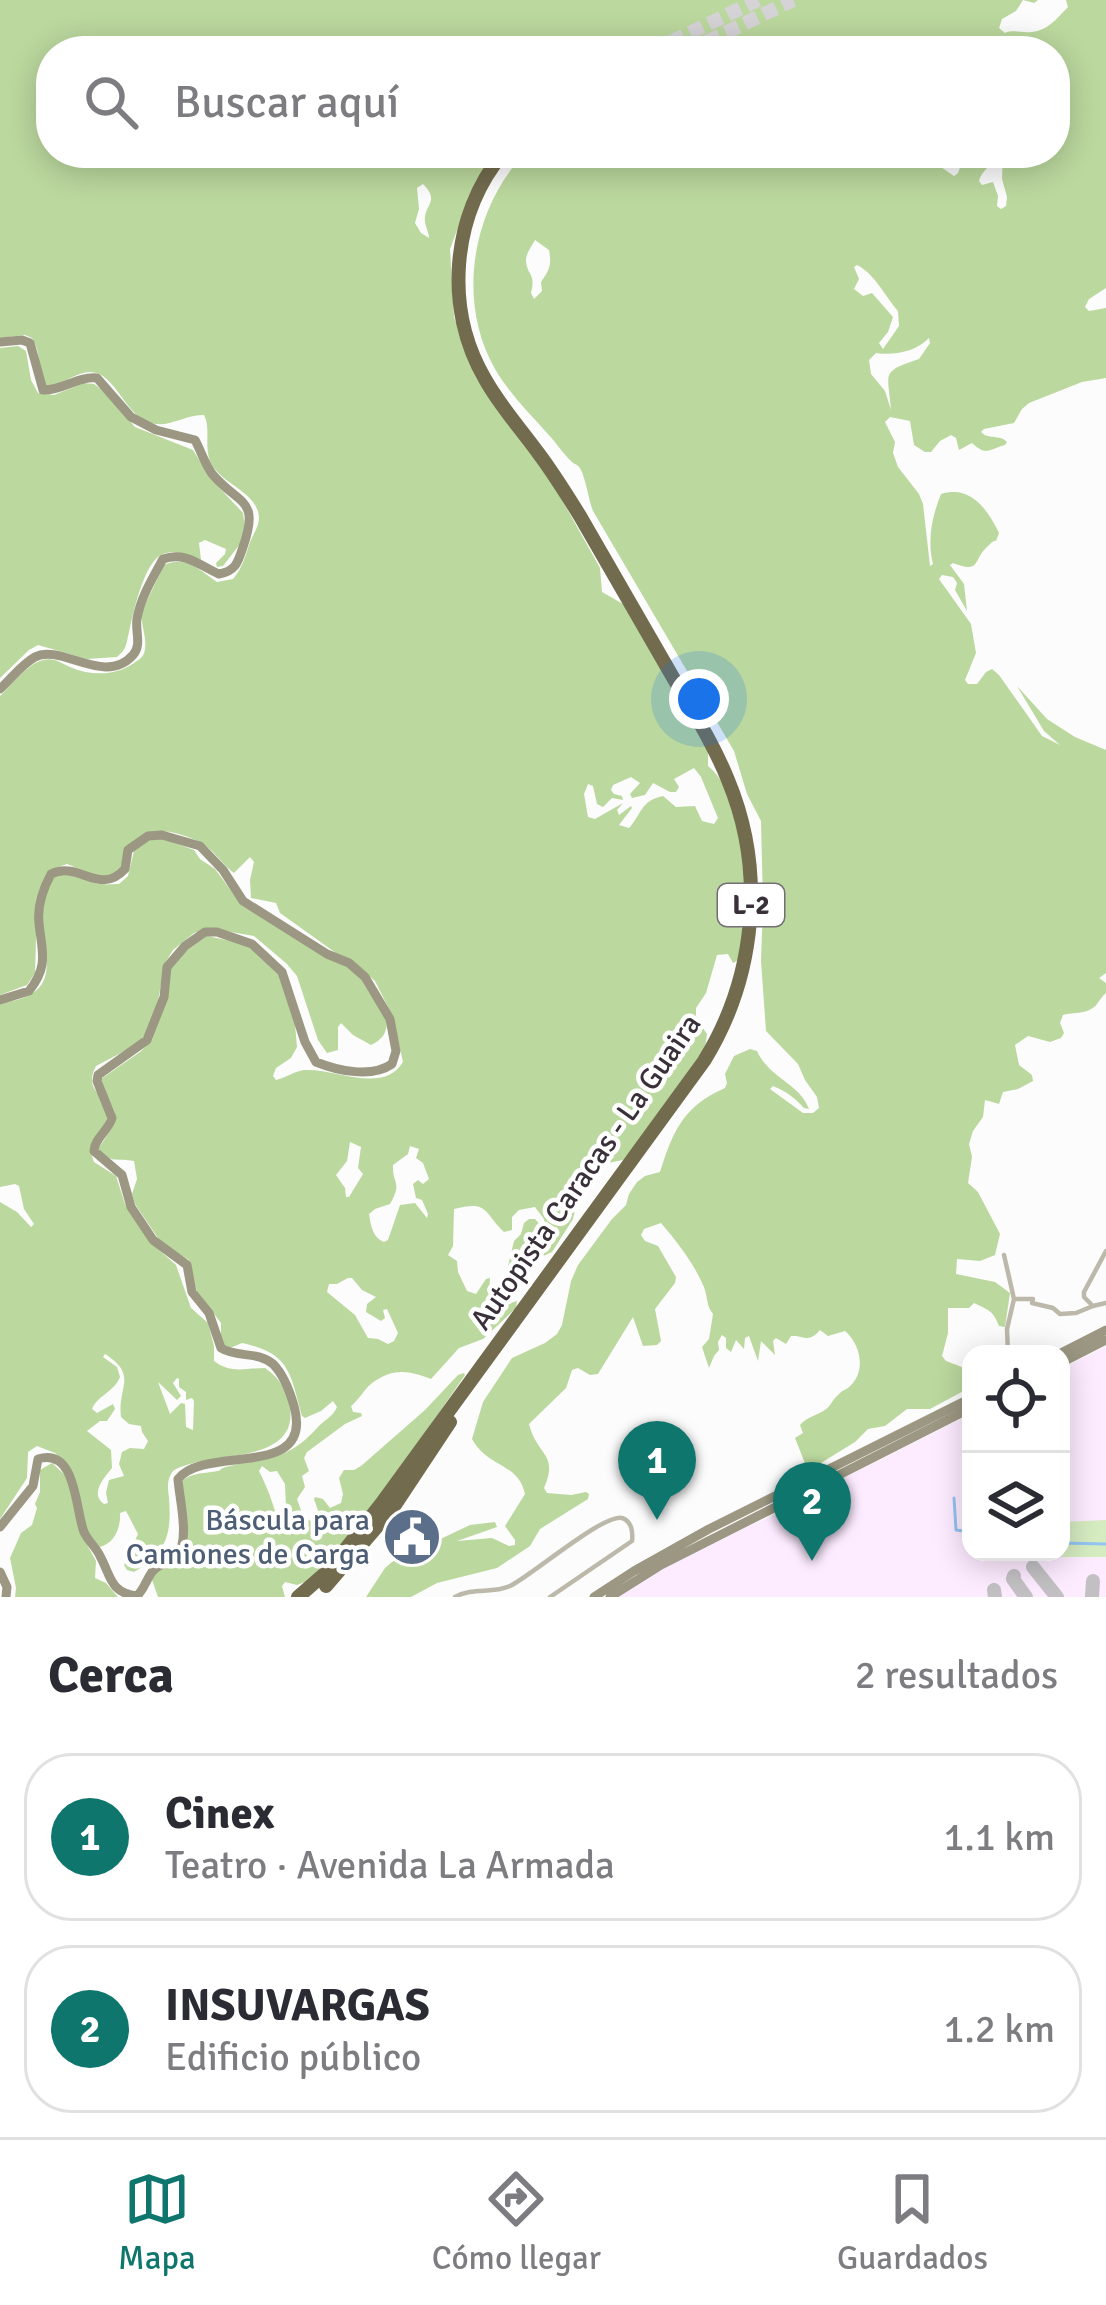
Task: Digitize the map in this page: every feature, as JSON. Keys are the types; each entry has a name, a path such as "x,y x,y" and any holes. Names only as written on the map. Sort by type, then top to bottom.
{"highway":[{"name":"Autopista Caracas - La Guaira","path":"298,1597 329,1570 381,1504 704,1061 735,999 748,942 748,851 724,770 580,516 493,392 468,342 459,289 463,234 477,194 493,168"},
{"name":"Autopista Caracas - La Guaira","path":"313,1597 338,1575 401,1497 465,1399 711,1066 747,987 758,929 755,850 745,803 726,755 577,496 499,388 476,339 467,288 471,236 484,197 503,168"}],"main road":[{"path":"0,342 30,343 43,390 97,378 131,418 156,430 192,437 210,471 250,516 237,564 228,573 219,574 181,556 164,560 139,610 137,647 130,658 95,666 40,655 0,689"},
{"path":"0,1000 29,991 41,969 44,949 39,908 51,874 64,869 98,880 113,878 125,869 132,846 148,836 162,835 200,846 243,901 358,970 385,1008 396,1051 392,1064 378,1072 316,1063 283,972 252,944 205,932 172,959 148,1040 98,1075 112,1118 94,1151 122,1175 131,1207 153,1240 187,1265 194,1297 209,1313 220,1348 262,1357 280,1373 295,1409 295,1432 290,1444 277,1453 181,1474 182,1548 173,1559 154,1568 137,1596 127,1595 110,1581 83,1529 67,1471 53,1458 38,1459 33,1486 0,1527"},
{"path":"1070,1348 1106,1330"},
{"path":"1070,1358 1106,1340"},
{"path":"609,1592 709,1529 962,1402"},
{"path":"589,1597 609,1592 962,1413"},
{"path":"0,1572 6,1597"}],"street":[{"path":"1094,1306 1084,1292 1106,1251"},
{"path":"1004,1256 1014,1299 1008,1345"},
{"path":"1014,1299 1033,1299 1032,1303 1060,1314 1106,1303"},
{"path":"455,1597 511,1585 598,1526 617,1517 625,1519 632,1528 632,1541 550,1597"}],"shaded area":[{"path":"1106,1346 1106,1597 616,1597 635,1583 962,1418 962,1561 1070,1561 1070,1364"}],"green space":[{"path":"0,0 1023,0 1002,19 999,28 1005,33 1045,28 1068,7 1066,0 1106,0 1106,288 1085,307 1089,311 1106,308 1106,378 1082,382 1029,403 1014,423 984,429 984,434 1007,442 987,451 972,443 959,450 951,435 925,452 914,445 910,421 890,417 885,422 895,442 898,467 923,504 930,566 931,528 941,494 969,496 999,533 973,566 950,565 964,584 967,611 953,577 939,579 971,624 976,653 965,680 977,684 992,669 1042,736 1060,745 1044,731 1017,686 1047,719 1106,750 1106,973 1099,978 1106,983 1106,993 1089,1010 1063,1015 1061,1038 1050,1042 1028,1036 1015,1045 1019,1065 1033,1081 1003,1092 999,1104 985,1100 983,1117 973,1131 968,1183 978,1192 1000,1234 995,1255 980,1261 957,1259 956,1274 995,1282 1010,1293 1005,1327 974,1303 969,1308 948,1308 942,1356 962,1368 962,1392 930,1409 907,1409 885,1426 868,1429 808,1471 795,1438 803,1433 803,1422 828,1408 857,1377 860,1363 854,1342 845,1331 828,1336 820,1330 809,1338 791,1336 786,1344 776,1338 775,1355 761,1341 758,1361 749,1336 744,1349 736,1340 731,1352 722,1335 709,1368 702,1347 709,1339 713,1314 695,1269 661,1223 644,1229 641,1235 658,1246 676,1277 655,1309 661,1341 643,1346 633,1317 598,1374 572,1370 566,1388 529,1424 548,1461 547,1493 586,1492 588,1499 540,1529 530,1546 497,1568 437,1583 411,1597 366,1597 392,1562 470,1525 495,1522 497,1527 457,1541 492,1538 515,1545 505,1526 525,1494 516,1476 486,1456 472,1439 483,1402 512,1358 557,1334 578,1265 626,1205 637,1182 660,1172 675,1132 690,1111 725,1088 725,1074 734,1056 757,1051 809,1109 782,1090 770,1089 803,1113 819,1108 798,1064 766,1031 761,821 734,751 593,511 581,470 506,386 483,342 473,285 482,228 492,200 513,168 942,168 954,176 960,168 987,168 979,181 982,185 993,182 1001,209 1007,197 1002,168 1070,168 1070,36 36,36 36,168 485,168 450,249 454,317 480,384 552,482 600,568 602,592 623,604 680,702 678,716 693,724 708,751 708,766 726,790 740,841 747,890 732,912 743,929 740,959 733,963 728,954 717,955 706,993 696,1008 696,1018 707,1034 705,1048 623,1160 598,1165 585,1178 573,1219 552,1252 528,1263 514,1280 503,1287 514,1241 524,1223 535,1219 545,1230 535,1207 519,1210 512,1217 512,1230 504,1232 480,1207 454,1209 453,1246 448,1255 457,1261 467,1291 476,1294 490,1278 493,1305 517,1301 516,1308 483,1339 459,1348 431,1379 402,1372 372,1383 351,1406 362,1416 307,1452 304,1458 309,1471 302,1476 305,1487 297,1499 303,1516 311,1521 320,1516 315,1497 330,1508 341,1503 339,1478 344,1470 361,1466 458,1375 465,1375 383,1494 313,1579 297,1585 285,1582 285,1597 158,1597 151,1577 178,1557 183,1480 287,1452 337,1407 333,1401 305,1418 279,1359 242,1343 225,1347 221,1323 197,1292 189,1260 162,1244 135,1204 134,1161 110,1159 98,1149 115,1120 101,1079 152,1040 168,996 169,970 180,955 207,936 246,944 280,975 297,1047 276,1068 276,1080 304,1070 371,1079 394,1072 403,1062 393,1017 375,981 280,913 276,903 251,898 254,862 250,857 234,873 198,841 173,833 145,836 116,872 103,876 67,864 50,870 37,908 35,973 27,985 0,995 0,696 43,660 103,673 138,660 145,649 142,611 164,565 186,563 217,582 233,579 259,518 252,501 210,461 204,415 162,424 148,422 132,411 107,379 91,372 46,388 32,338 0,338","holes":["423,184 431,195 425,216 429,238 415,223 417,188","535,240 549,250 542,291 534,299 528,253","857,265 898,311 899,326 883,349 879,343 893,317 872,293 863,296 854,289 859,279","929,338 919,359 889,375 891,410 885,391 871,374 869,360 876,353 898,353","694,768 718,818 714,824 702,821 695,806 676,807 663,796 646,805 629,828 619,825 632,808 619,815 623,803 595,819 588,817 584,794 588,784 603,807 612,798 623,800 611,790 631,777 640,783 630,794 632,798 645,795 653,783 676,792 679,787 674,779","350,1142 361,1147 358,1168 363,1174 346,1197 336,1175 347,1161","410,1146 419,1149 416,1158 429,1179 413,1184 427,1218 415,1203 400,1205 384,1242 375,1234 369,1214 390,1204 396,1187 393,1165 408,1154","352,1278 376,1297 367,1304 366,1312 381,1321 387,1309 398,1333 394,1341 388,1344 368,1338 355,1315 327,1292 329,1284","262,1466 277,1471 285,1484 286,1508 280,1515 259,1471"]},
{"path":"18,346 26,351 38,393 54,395 84,383 94,384 135,427 193,450 211,479 243,513 245,527 240,544 223,566 216,563 226,549 205,540 199,543 201,560 172,552 156,559 140,589 126,646 117,657 87,659 38,645 0,678 0,348"},
{"path":"150,839 194,850 240,903 357,972 387,1021 383,1036 371,1045 341,1023 338,1050 327,1053 318,1040 297,976 287,964 254,936 208,928 173,950 165,963 157,1006 145,1035 136,1045 96,1066 93,1086 107,1118 90,1150 94,1162 116,1176 125,1204 149,1241 176,1265 191,1308 208,1323 214,1361 232,1369 265,1368 282,1385 290,1408 289,1427 280,1440 246,1454 173,1471 165,1542 134,1572 124,1565 138,1534 126,1511 120,1513 113,1538 100,1547 87,1531 67,1464 55,1453 37,1446 28,1452 27,1478 0,1519 0,1202 31,1227 34,1224 24,1209 19,1186 0,1187 0,1003 39,988 45,976 42,909 55,875 119,884 128,876 134,851","holes":["105,1354 115,1362 124,1375 121,1417 141,1426 148,1441 144,1449 122,1452 119,1464 124,1476 109,1480 108,1503 104,1504 98,1491 112,1468 111,1450 87,1431 107,1421 115,1409 113,1404 97,1413 92,1409 120,1377","177,1378 186,1400 194,1401 193,1430 186,1427 185,1404 170,1414 158,1382 177,1400 181,1396 173,1383"]},
{"path":"52,1463 73,1492 80,1532 96,1561 95,1578 118,1597 15,1597 10,1558 21,1533 32,1525 40,1470"},
{"path":"1106,1520 1106,1557 1070,1557 1070,1522"}],"waterway":[{"path":"954,1498 956,1530 962,1531"},
{"path":"1070,1543 1106,1544"}],"taxiway":[{"path":"1033,1567 1057,1597"},
{"path":"1014,1576 1026,1597"},
{"path":"1092,1597 1093,1581"},
{"path":"994,1590 995,1597"}],"tunnel":[{"path":"683,36 758,0"},
{"path":"719,36 793,0"}],"place":[{"name":"Cinex","path":"657,1520"},
{"name":"Báscula para Camiones de Carga","path":"412,1537"},
{"name":"INSUVARGAS","path":"812,1561"}]}
